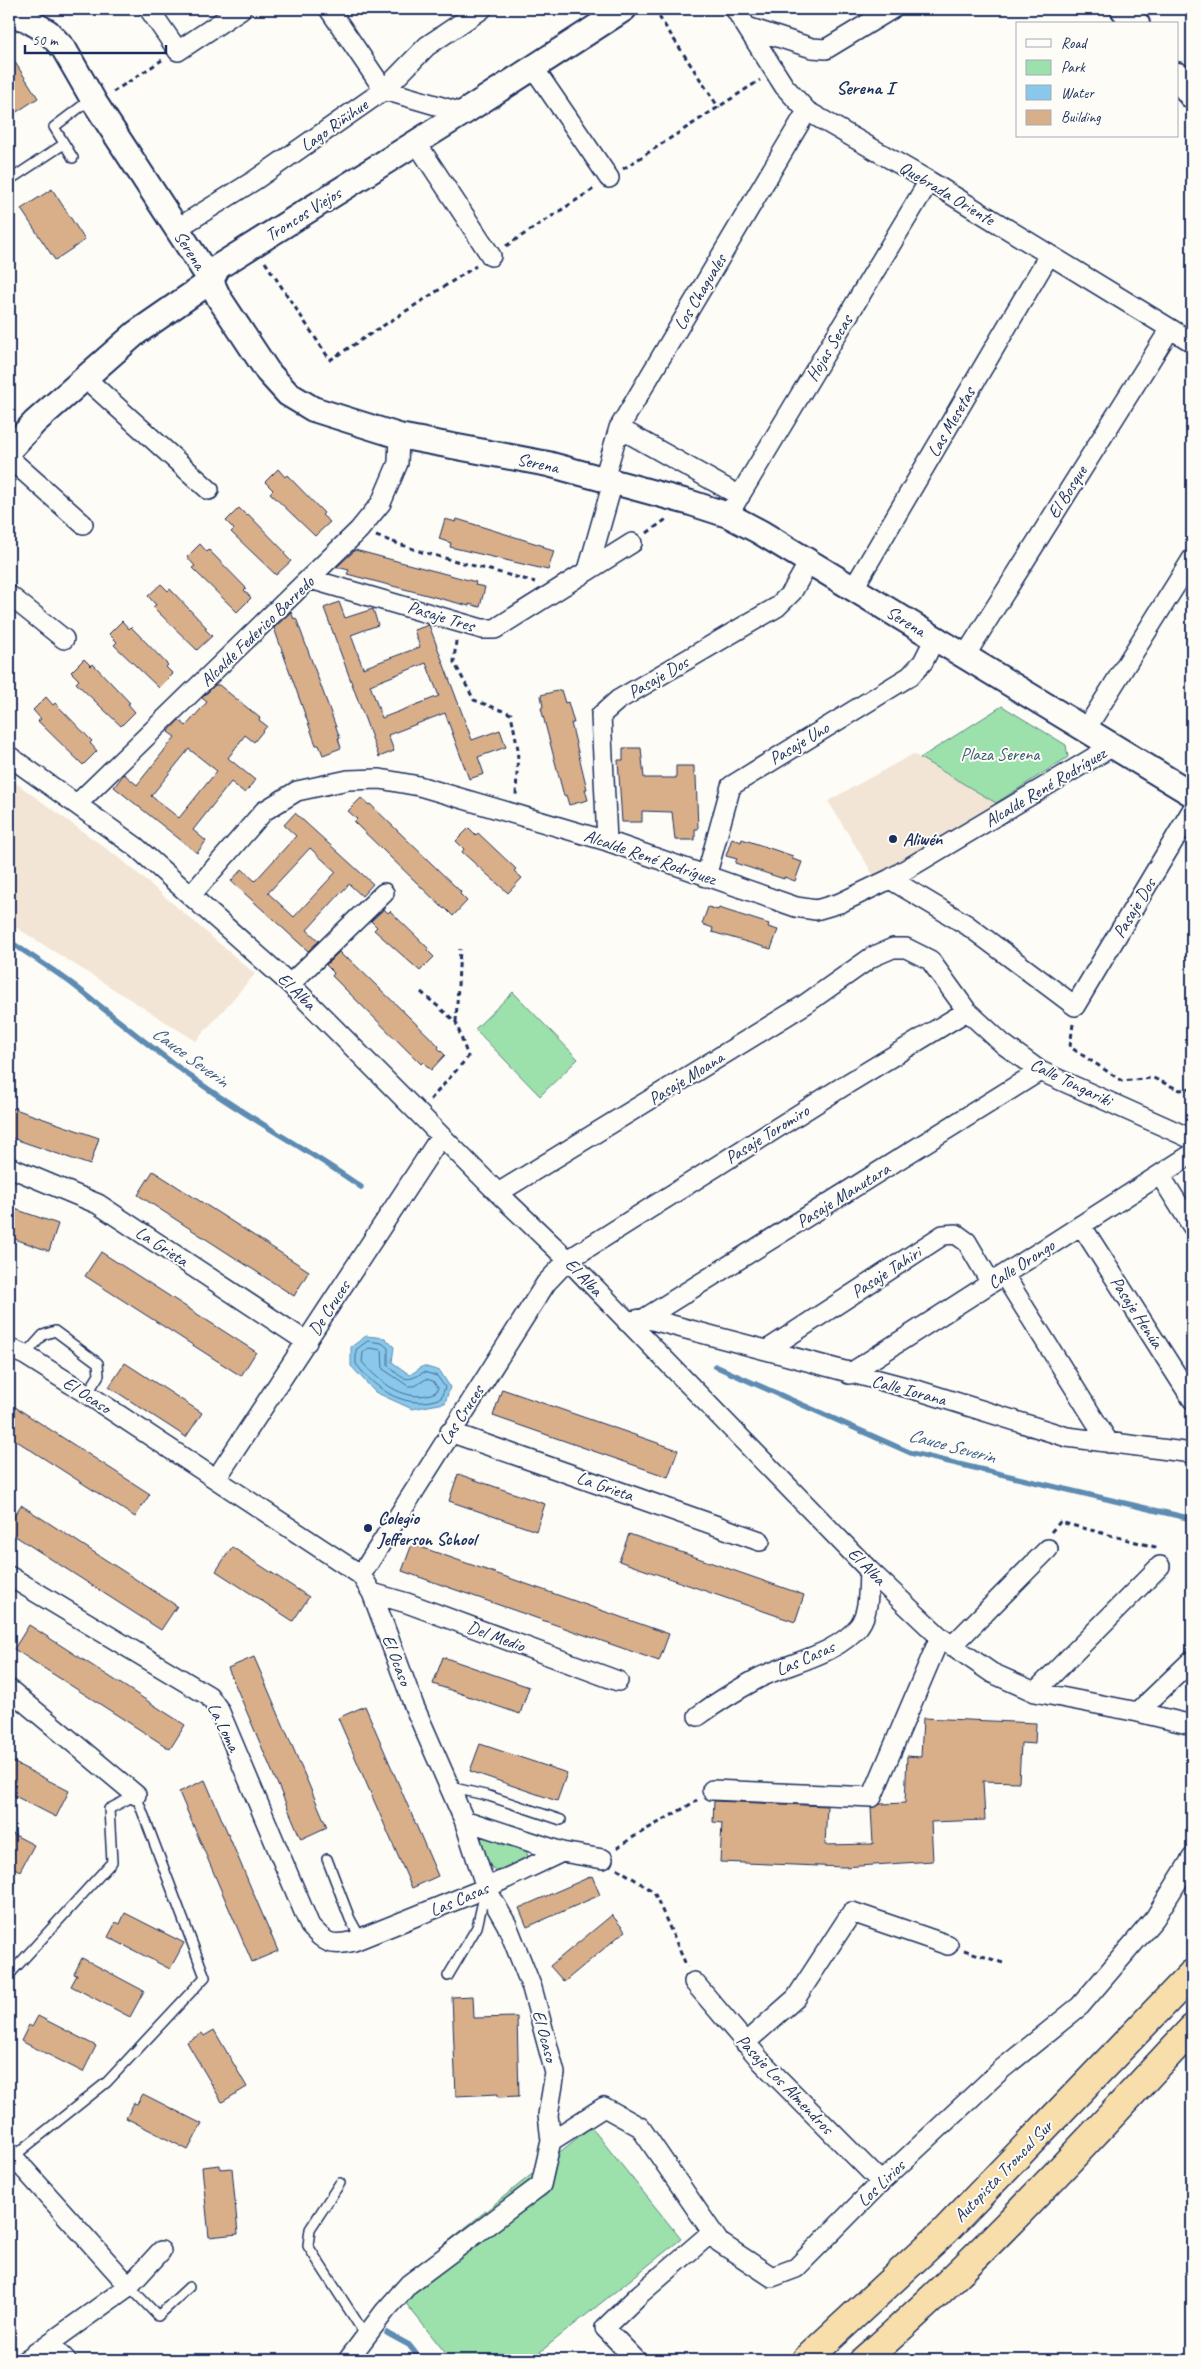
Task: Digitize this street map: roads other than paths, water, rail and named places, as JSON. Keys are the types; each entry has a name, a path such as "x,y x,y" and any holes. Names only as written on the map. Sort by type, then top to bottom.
{"highway":[{"name":"Autopista Troncal Sur","path":"806,2360 945,2231 1192,1974"},
{"path":"864,2360 974,2260 1075,2157 1192,2029"}],"main road":[{"path":"1124,9 1134,22"},
{"path":"1178,77 1192,95"}],"street":[{"path":"149,9 178,51 241,9"},
{"path":"329,9 384,90 463,113"},
{"name":"Lago Riñihue","path":"176,229 255,180 384,90 427,46 482,9"},
{"name":"Troncos Viejos","path":"9,450 35,422 136,333 211,281 218,267 624,9"},
{"name":"Quebrada Oriente","path":"735,9 773,71 807,111 929,181 1192,342"},
{"path":"747,27 812,48 826,49 892,9"},
{"name":"Serena","path":"9,14 26,19 48,32 64,49 94,100 211,281 219,298 268,372 288,394 313,409 399,436 548,464 691,503 734,506"},
{"path":"533,67 609,178"},
{"name":"Los Chaguales","path":"608,481 619,428 807,111"},
{"path":"416,142 490,256"},
{"name":"Hojas Secas","path":"734,506 929,181"},
{"name":"Las Mesetas","path":"853,589 1050,255"},
{"name":"El Bosque","path":"965,656 1170,329"},
{"path":"84,377 209,490"},
{"name":"Serena","path":"619,428 734,506 809,562 1192,794"},
{"name":"Alcalde Federico Barredo","path":"77,804 359,530 381,503 395,471 398,463 399,436"},
{"path":"9,458 83,524"},
{"path":"588,570 608,481"},
{"name":"Pasaje Tres","path":"310,579 482,629 495,629 632,543"},
{"path":"1086,729 1192,559"},
{"name":"Pasaje Dos","path":"607,841 601,715 618,700 778,607 792,592 809,562"},
{"path":"9,595 64,639"},
{"name":"Pasaje Uno","path":"706,877 731,786 910,676 923,662 935,638"},
{"name":"Alcalde René Rodríguez","path":"192,894 264,811 296,791 348,780 380,778 420,786 607,841 796,907 816,910 864,893 890,879 1113,746"},
{"name":"El Alba","path":"9,756 136,847 192,894 290,984 498,1194 568,1260 636,1320 869,1570 946,1642 992,1673 1035,1692 1138,1712 1192,1725"},
{"name":"Pasaje Dos","path":"890,879 967,925 1075,1006 1192,810"},
{"path":"290,984 384,893"},
{"name":"Calle Tongariki","path":"872,957 892,948 906,948 920,954 930,960 967,1011 1003,1044 1040,1071 1192,1139"},
{"name":"Pasaje Moana","path":"498,1194 804,1005 872,957"},
{"name":"Pasaje Toromiro","path":"568,1260 842,1087 967,1011"},
{"name":"Pasaje Manutara","path":"636,1320 1040,1071"},
{"name":"De Cruces","path":"216,1479 440,1136"},
{"name":"Calle Orongo","path":"849,1374 1192,1154"},
{"name":"La Grieta","path":"9,1167 98,1204 307,1342"},
{"path":"1160,1175 1192,1226"},
{"name":"Pasaje Henúa","path":"1081,1225 1192,1399"},
{"name":"Pasaje Tahiri","path":"767,1350 943,1235 956,1234 968,1242 998,1279 1109,1443"},
{"name":"Las Cruces","path":"361,1575 546,1283 568,1260"},
{"name":"Calle Iorana","path":"636,1320 767,1350 920,1392 1067,1437 1192,1453"},
{"name":"El Ocaso","path":"17,1351 87,1394 361,1575 372,1593 414,1706 464,1820 486,1888 507,1925 532,1988 555,2073 548,2115 551,2141 541,2185 409,2284 348,2360"},
{"name":"La Grieta","path":"450,1432 760,1541"},
{"path":"712,1790 872,1797 946,1642 1048,1549"},
{"path":"1035,1692 1160,1566"},
{"name":"Las Casas","path":"698,1716 722,1699 759,1679 842,1642 860,1625 867,1605 869,1570"},
{"name":"La Loma","path":"9,1576 209,1696 219,1710 310,1926 326,1943 340,1945 358,1940"},
{"name":"Del Medio","path":"372,1593 407,1603 618,1681"},
{"path":"1138,1712 1192,1660"},
{"path":"9,1690 136,1795"},
{"path":"464,1820 562,1852 603,1859"},
{"name":"Las Casas","path":"358,1940 486,1888 562,1852"},
{"name":"Los Lirios","path":"551,2141 604,2107 640,2127 719,2242 772,2277 796,2268 881,2182 1002,2069 1080,2006 1155,1918 1192,1858"},
{"path":"745,2043 796,1998 852,1912 948,1945"},
{"name":"Pasaje Los Almendros","path":"694,1982 745,2043 881,2182"},
{"path":"10,2157 130,2286"},
{"path":"636,2360 605,2328 640,2294 712,2232"},
{"path":"26,2360 130,2286 161,2252"},
{"path":"50,2343 66,2360"}],"lane":[{"path":"73,158 54,127 94,100"},
{"path":"9,177 14,177 64,144"},
{"path":"17,1351 43,1335 55,1331 62,1335 98,1363 98,1375 87,1394"},
{"path":"450,1787 490,1796 561,1820"},
{"path":"9,1974 112,1862 109,1809 136,1795 205,1977 107,2082 10,2157"},
{"path":"327,1859 358,1940"},
{"path":"448,1976 477,1927 486,1888"},
{"path":"340,2183 310,2229 308,2246 366,2336"},
{"path":"130,2286 158,2316 189,2287"}],"water":[{"path":"366,1336 385,1338 394,1347 392,1362 410,1375 423,1366 440,1371 450,1387 445,1403 412,1409 375,1392 351,1366 351,1347"}],"waterway":[{"name":"Cauce Severin","path":"9,941 75,986 201,1084 361,1187"},
{"name":"Cauce Severin","path":"715,1366 911,1453 1192,1519"},
{"path":"387,2333 409,2345 421,2360"}],"place":[{"name":"Aliwén","path":"893,839"},
{"name":"Colegio Jefferson School","path":"368,1528"}],"district":[{"name":"Serena I","path":"865,87"}],"park label":[{"name":"Plaza Serena","path":"1000,754"}]}
